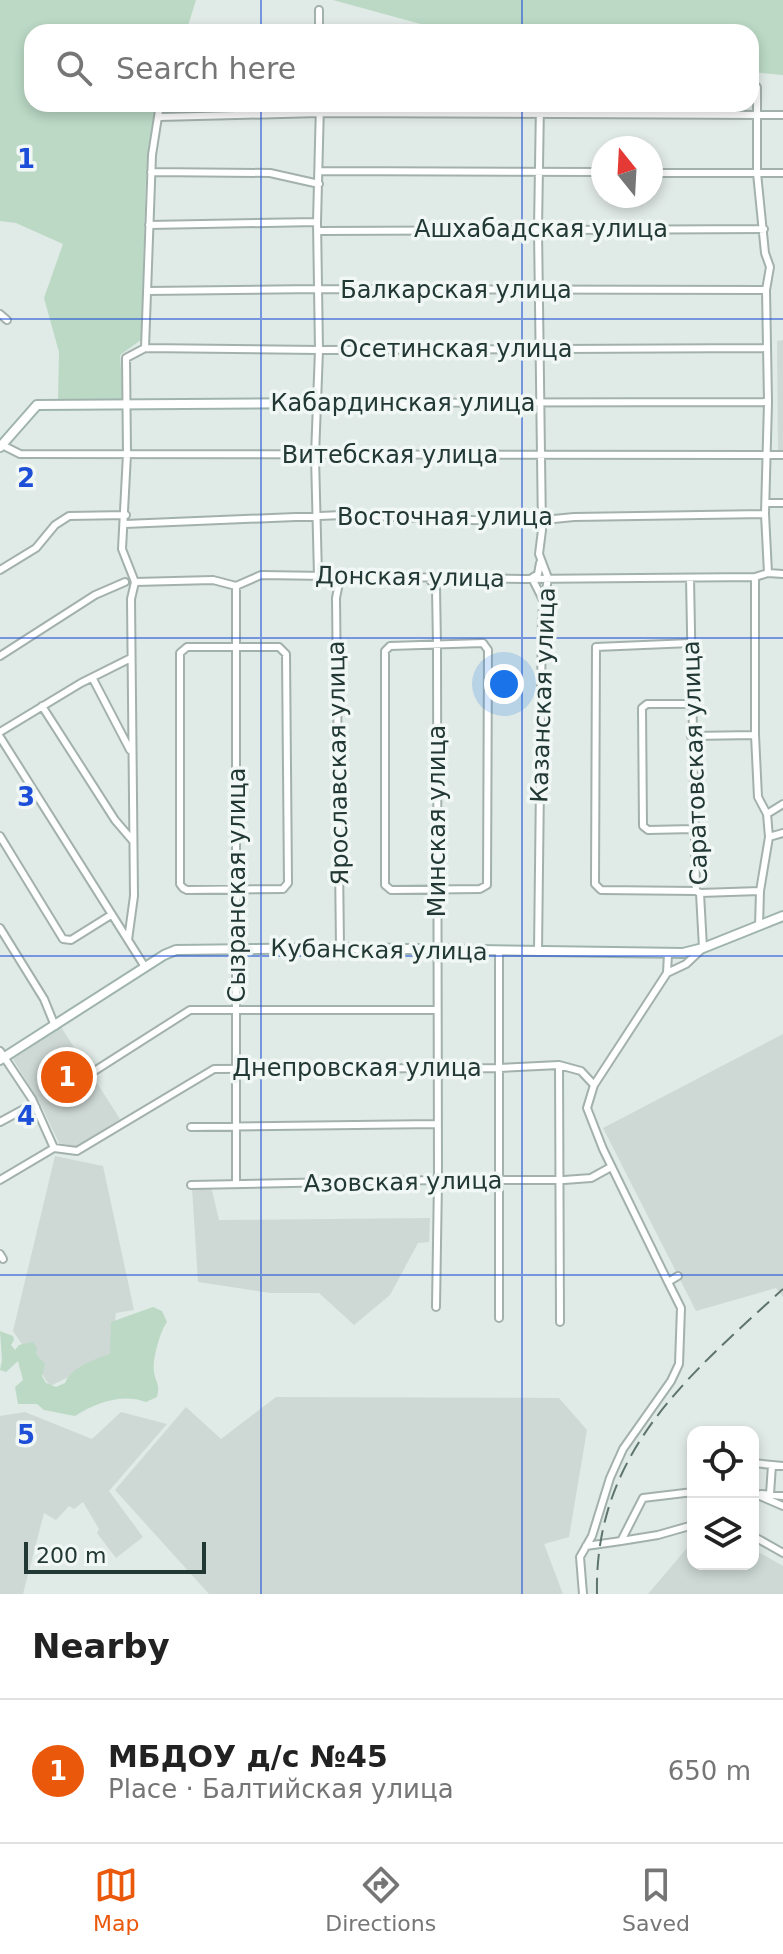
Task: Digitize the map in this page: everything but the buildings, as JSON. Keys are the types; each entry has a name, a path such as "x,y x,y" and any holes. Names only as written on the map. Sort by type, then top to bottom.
{"street":[{"path":"319,10 319,24"},
{"path":"128,940 134,896 133,578 122,549 126,515 126,358 145,348 151,172 159,112"},
{"path":"757,112 757,173 765,253 770,267 766,290 768,455 765,514 768,573"},
{"path":"159,117 320,113 783,115"},
{"path":"318,576 315,456 319,350 317,222 320,113"},
{"name":"Казанская улица","path":"538,952 543,600 548,578 540,563 540,114"},
{"path":"320,171 591,172"},
{"path":"151,172 270,173 319,184"},
{"path":"663,173 783,173"},
{"path":"149,225 317,222"},
{"name":"Ашхабадская улица","path":"319,231 764,229"},
{"name":"Балкарская улица","path":"147,291 766,290"},
{"path":"0,314 7,320"},
{"name":"Осетинская улица","path":"145,348 767,348"},
{"name":"Кабардинская улица","path":"1,446 37,405 768,402"},
{"name":"Витебская улица","path":"1,446 20,454 783,455"},
{"path":"766,503 783,503"},
{"name":"Восточная улица","path":"125,524 343,515 540,522 574,517 765,514"},
{"path":"0,570 36,548 55,525 69,516 126,515"},
{"path":"540,563 538,574 532,578 543,600"},
{"name":"Донская улица","path":"133,578 213,580 236,586 261,575 340,578 690,578 783,574"},
{"name":"Минская улица","path":"428,577 436,588 437,646 436,1307"},
{"path":"755,577 758,797 767,814 769,837 760,891 759,926"},
{"path":"0,656 95,595 133,578"},
{"name":"Ярославская улица","path":"340,578 336,598 340,948"},
{"name":"Саратовская улица","path":"690,578 694,829 703,948"},
{"path":"125,582 131,599"},
{"name":"Сызранская улица","path":"236,586 236,1184"},
{"path":"483,643 488,650 487,885 480,889 391,890 385,885 385,651 390,646 437,646 483,643"},
{"path":"691,643 596,647 595,884 601,890 760,891"},
{"path":"187,647 236,647 279,647 286,654 288,883 283,889 187,890 180,884 180,653 187,647"},
{"path":"131,658 81,683 0,734 145,967"},
{"path":"93,679 132,753"},
{"path":"691,704 647,704 642,708 643,826 648,830 694,829"},
{"path":"42,706 115,820 133,841"},
{"path":"691,736 755,735"},
{"path":"767,814 783,804"},
{"path":"769,837 783,833"},
{"path":"0,836 63,939 71,940 111,915"},
{"name":"Кубанская улица","path":"1,1056 176,950 340,948 668,954 703,948 783,916"},
{"path":"0,928 44,999 55,1026"},
{"path":"667,973 686,964 703,948"},
{"path":"499,951 499,1318"},
{"path":"583,1594 580,1557 623,1449 671,1381 679,1364 681,1308 611,1167 587,1108 594,1085 667,973 668,954"},
{"path":"96,1070 190,1010 437,1010"},
{"path":"1,1056 36,1107 54,1148"},
{"path":"560,1322 559,1065 581,1071 594,1085"},
{"name":"Днепровская улица","path":"0,1180 54,1148 77,1151 214,1069 559,1065"},
{"path":"0,1122 24,1109 36,1107"},
{"path":"191,1127 436,1124"},
{"name":"Азовская улица","path":"191,1185 561,1180 591,1178 611,1167"},
{"path":"668,1282 678,1276"},
{"path":"759,1464 783,1466"},
{"path":"770,1494 772,1465"},
{"path":"621,1541 643,1498 687,1493"},
{"path":"759,1493 783,1496"},
{"path":"759,1496 783,1506"},
{"path":"586,1546 687,1526"},
{"path":"759,1539 783,1553"}],"shaded area":[{"path":"783,340 783,453 778,453 777,341"},
{"path":"61,1027 120,1119 78,1147 59,1143 40,1103 13,1059"},
{"path":"783,1034 783,1297 776,1288 696,1311 603,1128"},
{"path":"55,1156 103,1166 134,1310 116,1313 111,1357 50,1386 13,1331"},
{"path":"211,1186 219,1220 430,1218 429,1242 418,1243 390,1295 354,1325 319,1293 270,1293 198,1282 192,1188"},
{"path":"276,1397 559,1398 587,1430 569,1537 544,1544 563,1594 209,1594 115,1490 186,1407 221,1439"},
{"path":"25,1412 92,1439 121,1412 167,1424 109,1491 143,1537 116,1558 97,1533 99,1529 83,1502 74,1509 69,1506 56,1520 44,1513 23,1594 0,1594 0,1416"},
{"path":"687,1548 687,1570 759,1570 759,1552 783,1566 783,1594 648,1594"}],"green space":[{"path":"0,0 196,0 188,24 24,24 24,112 156,112 146,176 141,340 120,355 123,400 58,402 59,352 44,298 63,244 16,223 0,221"},
{"path":"333,0 783,0 783,75 759,73 759,24 421,24"},
{"path":"153,1307 162,1311 167,1322 154,1361 157,1397 146,1402 137,1399 109,1401 75,1416 44,1410 37,1404 18,1404 15,1387 23,1380 18,1361 6,1372 0,1370 0,1331 13,1336 11,1345 15,1350 19,1345 33,1342 37,1348 36,1354 45,1364 42,1376 46,1383 56,1387 65,1383 72,1373 84,1365 110,1354 111,1322"}],"railway":[{"path":"597,1594 600,1544 611,1499 629,1458 653,1421 682,1387 783,1289"}],"place":[{"name":"МБДОУ д/с №45","path":"67,1077"}]}
